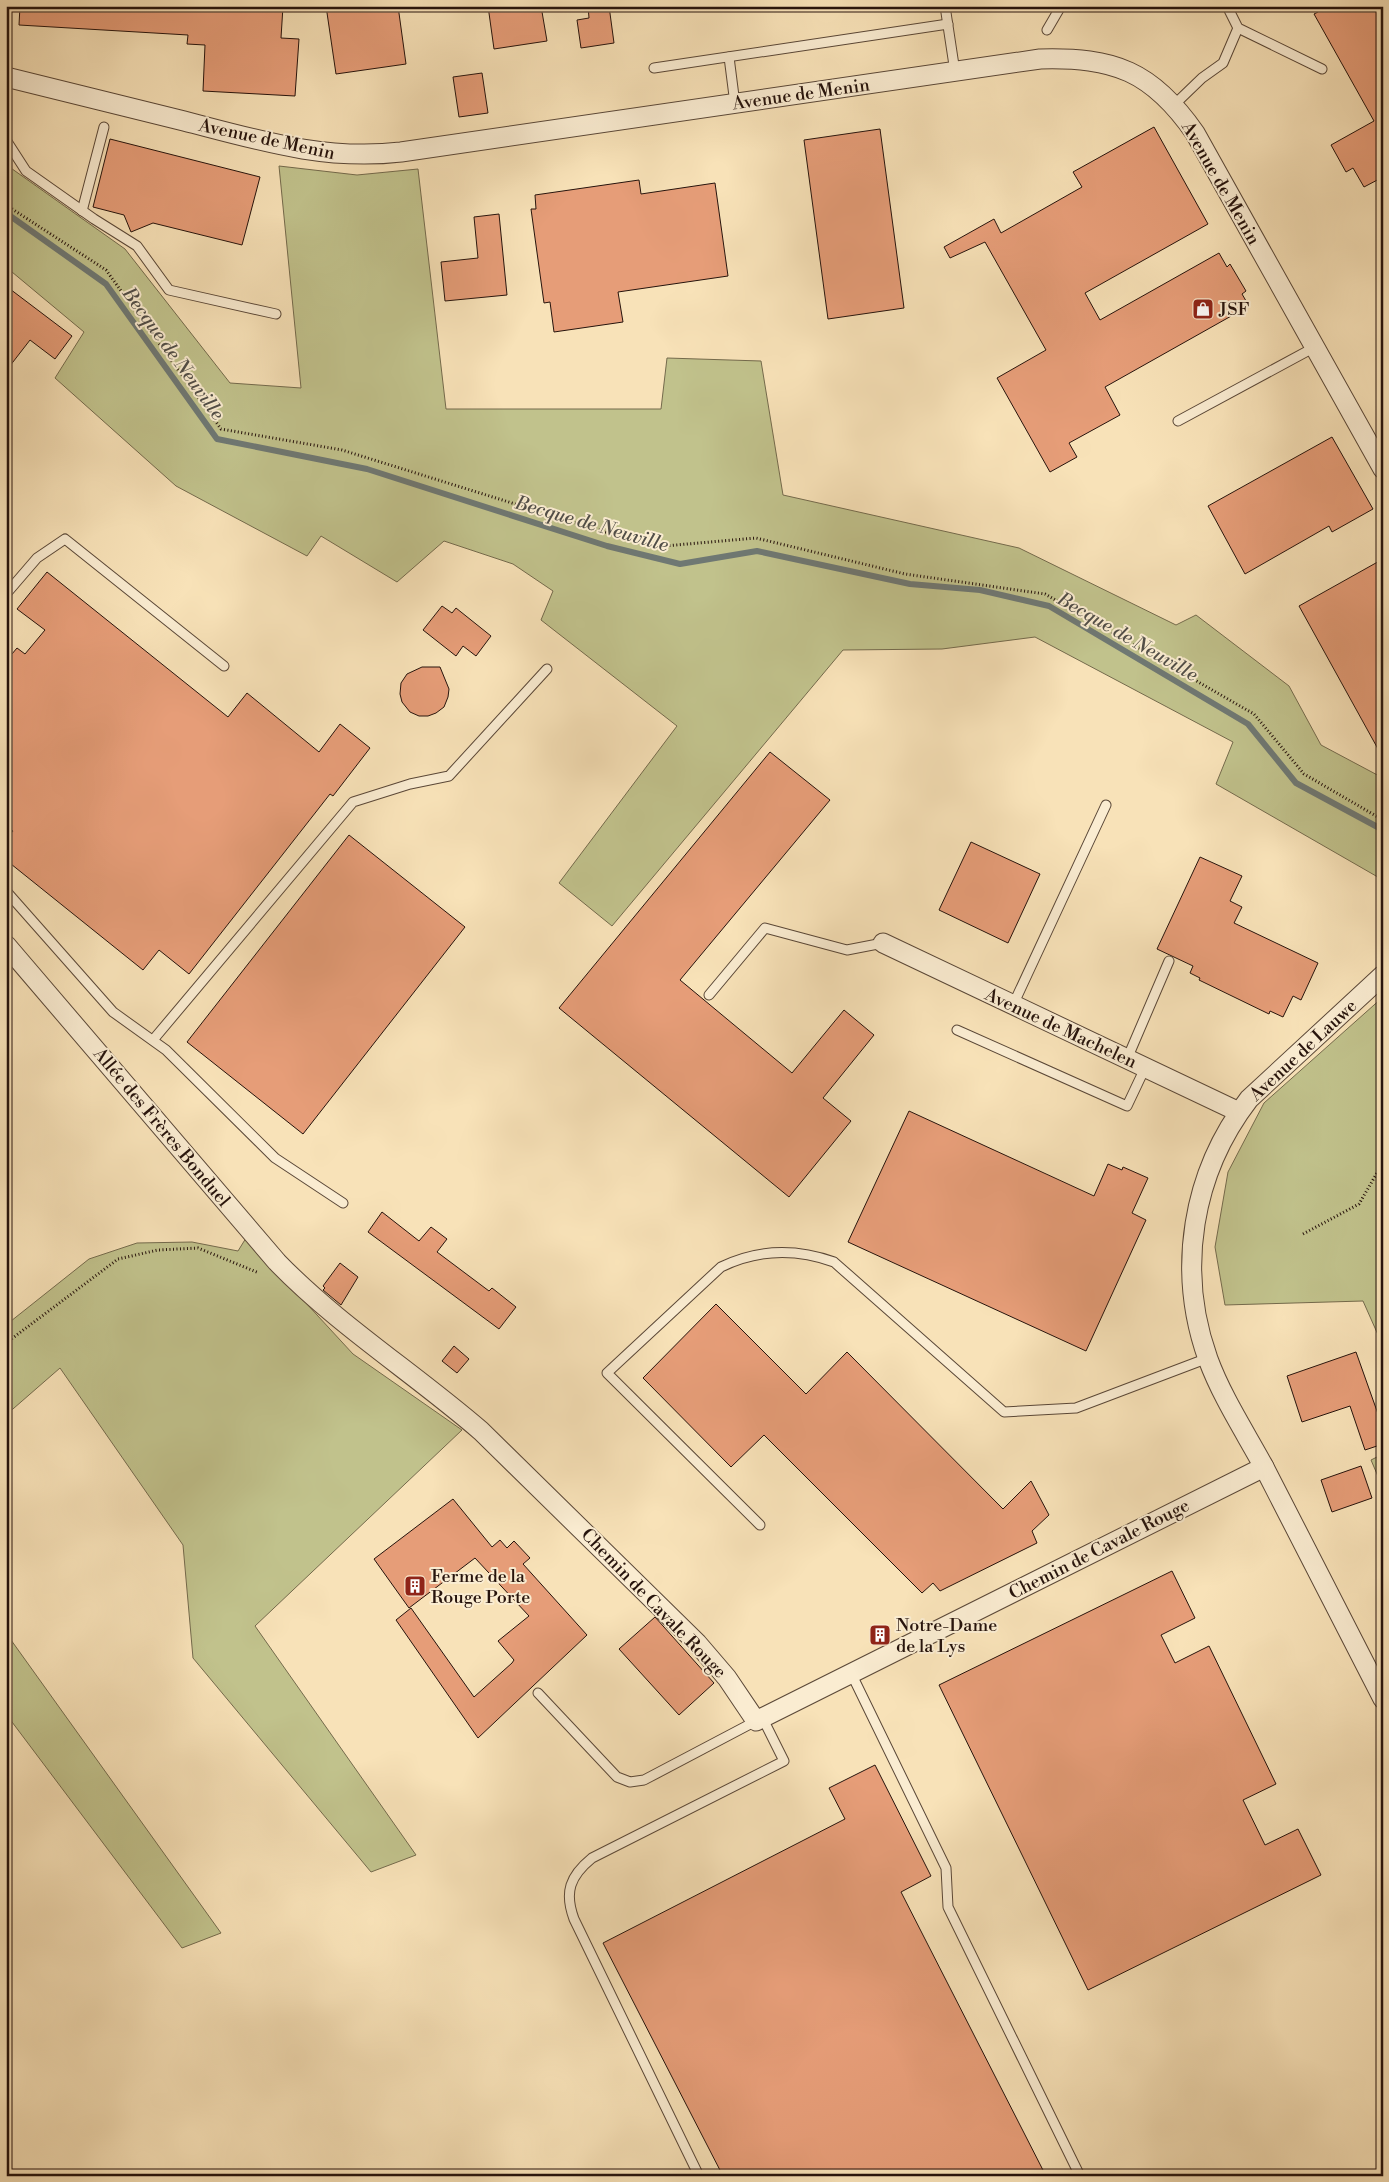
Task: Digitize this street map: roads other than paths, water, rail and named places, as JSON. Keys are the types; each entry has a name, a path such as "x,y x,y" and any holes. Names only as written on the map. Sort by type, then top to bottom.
{"street":[{"name":"Avenue de Menin","path":"6,77 260,141 325,153 363,156 1040,59 1099,61 1129,71 1145,80 1174,105 1195,133 1314,347 1380,458"},
{"name":"Avenue de Machelen","path":"883,944 1239,1112"},
{"name":"Allée des Frères Bonduel","path":"6,945 261,1245 296,1282 322,1304"},
{"name":"Avenue de Lauwe","path":"1264,1467 1222,1389 1208,1358 1194,1302 1192,1263 1195,1223 1202,1190 1211,1164 1239,1112 1263,1085 1383,975"},
{"name":"Chemin de Cavale Rouge","path":"322,1304 450,1404 487,1436 697,1643 759,1719 1264,1467"},
{"path":"1264,1467 1383,1700"}],"lane":[{"path":"945,6 955,72"},
{"path":"1047,30 1061,6"},
{"path":"1227,6 1238,28 1322,69"},
{"path":"654,68 948,24"},
{"path":"1174,105 1202,78 1223,64 1238,28"},
{"path":"729,57 735,104"},
{"path":"82,211 104,127"},
{"path":"6,140 26,171 82,211 137,246 169,290 276,314"},
{"path":"1178,421 1314,347"},
{"path":"6,594 37,558 65,539 224,666"},
{"path":"153,1040 353,802 410,784 449,776 547,669"},
{"path":"1013,1005 1106,806"},
{"path":"6,891 113,1012 166,1050 275,1158 343,1203"},
{"path":"709,995 765,928 847,950 883,944"},
{"path":"1127,1059 1169,961"},
{"path":"957,1030 1127,1106 1145,1068"},
{"path":"760,1525 607,1373 721,1267 738,1259 761,1253 784,1252 817,1256 834,1262 1004,1412 1076,1408 1208,1358"},
{"path":"851,1673 946,1868 948,1907 1080,2176"},
{"path":"538,1693 617,1777 630,1782 644,1780 759,1719 784,1761 592,1858 579,1868 569,1890 569,1906 574,1919 699,2176"}],"waterway":[{"name":"Becque de Neuville","path":"6,213 106,284 217,439 367,469 607,546 680,564 757,551 910,584 980,590 1049,606 1248,724 1296,783 1383,830"}],"place":[{"name":"JSF","path":"1203,309"},
{"name":"Ferme de la Rouge Porte","path":"415,1586"},
{"name":"Notre-Dame de la Lys","path":"880,1635"}]}
